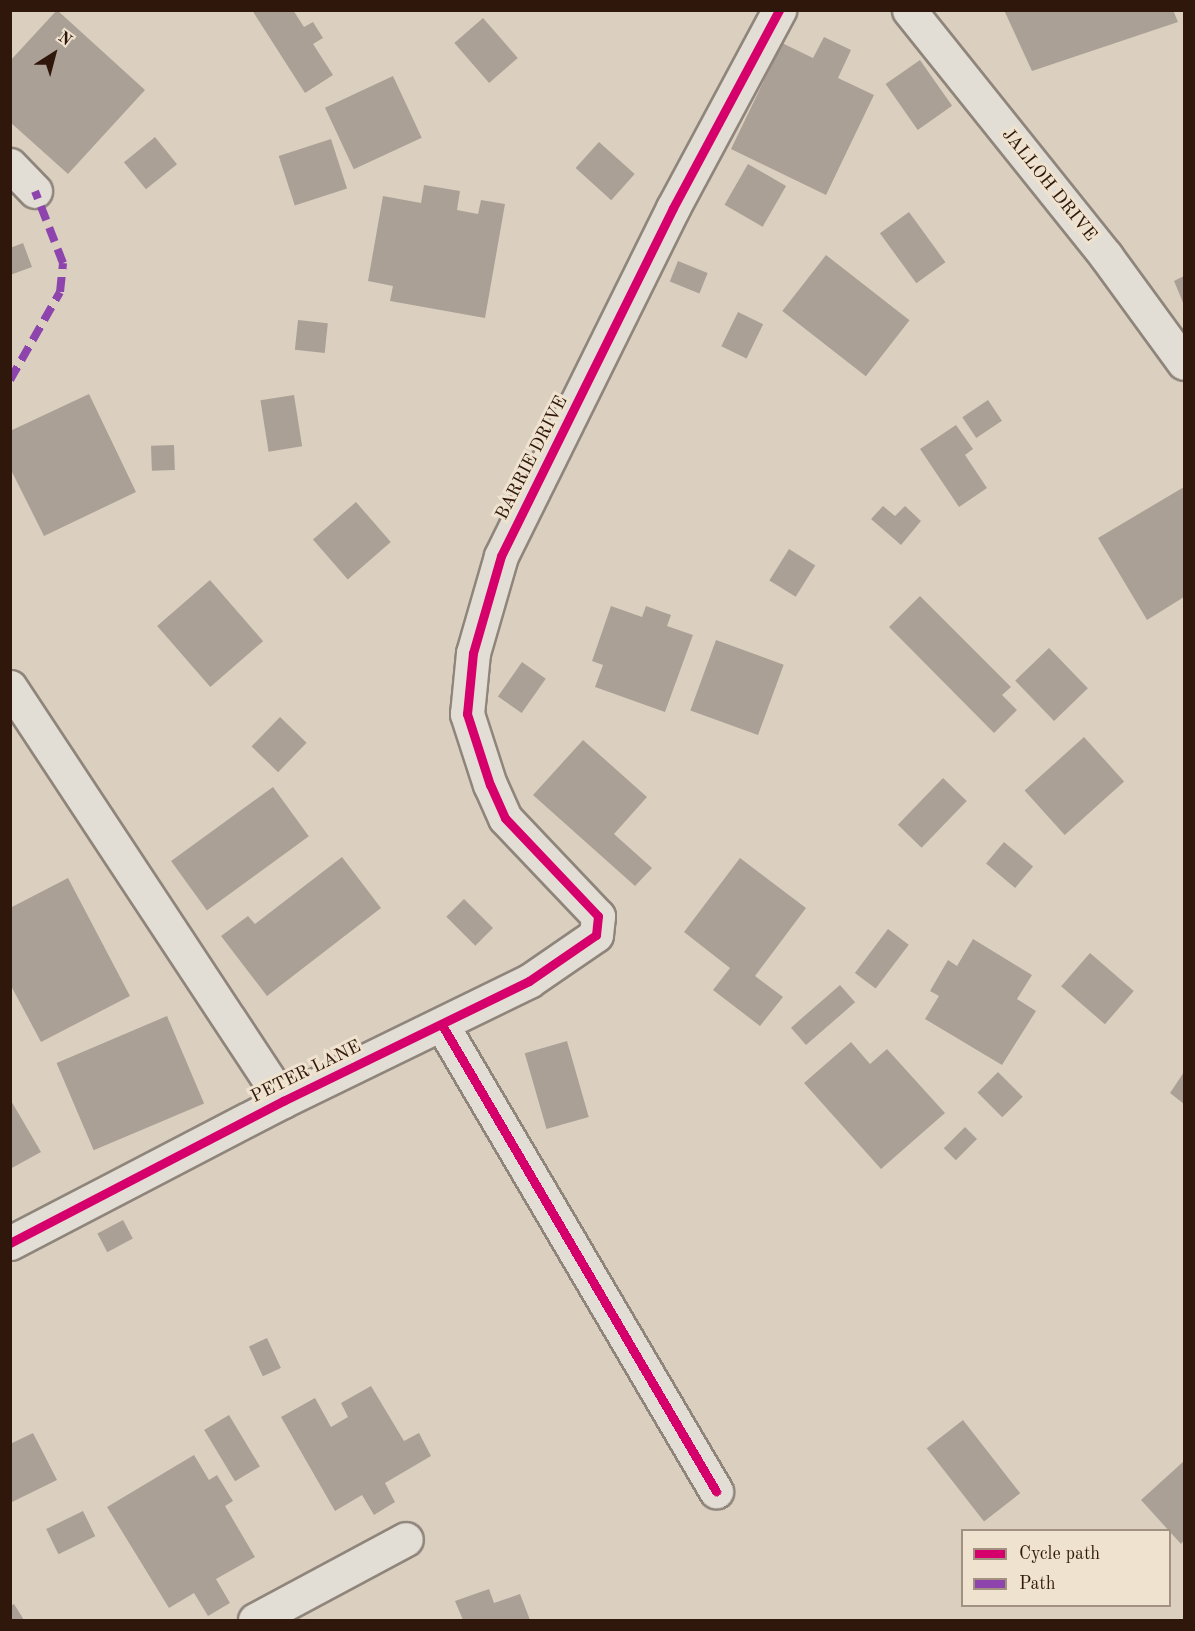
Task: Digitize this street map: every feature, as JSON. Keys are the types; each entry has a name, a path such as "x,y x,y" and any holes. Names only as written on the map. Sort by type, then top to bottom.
{"street":[{"name":"BARRIE DRIVE","path":"598,916 505,818 467,714 473,653 501,556 673,208 779,10"},
{"name":"JALLOH DRIVE","path":"909,10 1106,256 1185,363"},
{"path":"10,165 35,191"},
{"path":"10,687 283,1101"},
{"name":"PETER LANE","path":"10,1243 283,1101 530,981 576,952 596,935 598,916"},
{"path":"442,1025 716,1491"},
{"path":"255,1620 406,1539"}],"building":[{"path":"57,10 145,90 68,174 10,122 10,61"},
{"path":"252,10 293,10 304,27 313,22 323,38 313,44 333,75 305,93"},
{"path":"1004,10 1173,10 1178,22 1032,71"},
{"path":"483,18 518,58 489,83 454,43"},
{"path":"824,37 851,50 838,78 874,95 826,195 731,149 782,43 813,58"},
{"path":"920,60 952,106 918,130 886,84"},
{"path":"393,76 422,138 354,169 325,108"},
{"path":"155,137 177,164 146,189 124,162"},
{"path":"331,139 347,188 295,205 279,156"},
{"path":"599,142 635,174 611,200 576,168"},
{"path":"748,164 786,186 763,227 724,205"},
{"path":"424,185 460,191 457,210 478,214 481,200 505,204 485,318 390,301 393,286 368,281 383,196 421,203"},
{"path":"909,212 945,262 916,283 880,233"},
{"path":"23,243 32,267 10,275 10,248"},
{"path":"826,255 910,320 866,376 782,311"},
{"path":"678,261 708,273 699,293 670,281"},
{"path":"1184,276 1184,305 1174,281"},
{"path":"738,312 763,324 747,358 721,346"},
{"path":"298,320 328,323 325,353 295,350"},
{"path":"89,394 136,492 44,536 10,468 10,431"},
{"path":"294,395 302,446 269,452 260,400"},
{"path":"988,400 1002,421 976,438 962,417"},
{"path":"956,425 973,449 965,455 987,488 959,507 920,449"},
{"path":"174,445 175,470 152,471 151,446"},
{"path":"1184,487 1184,597 1147,620 1098,538"},
{"path":"356,502 391,542 348,579 313,539"},
{"path":"883,506 895,516 905,506 921,521 901,545 871,519"},
{"path":"789,549 815,565 796,597 769,580"},
{"path":"210,580 263,641 210,687 157,626"},
{"path":"920,596 1011,687 1002,695 1017,710 994,733 889,627"},
{"path":"611,606 642,617 646,606 671,615 667,626 693,635 665,712 595,687 603,665 592,661"},
{"path":"716,640 784,665 758,735 690,710"},
{"path":"1049,648 1088,688 1054,721 1015,681"},
{"path":"522,662 546,679 522,713 498,696"},
{"path":"280,717 307,743 278,772 252,746"},
{"path":"1084,737 1124,782 1065,835 1025,791"},
{"path":"583,740 647,797 614,834 652,868 635,886 533,795"},
{"path":"943,778 967,801 922,848 898,825"},
{"path":"273,787 309,836 207,910 171,861"},
{"path":"1004,842 1033,866 1015,888 986,863"},
{"path":"342,857 381,908 267,996 221,936 248,916 255,924"},
{"path":"740,858 806,908 755,976 783,997 760,1026 713,990 730,968 684,932"},
{"path":"68,878 130,996 41,1042 10,984 10,908"},
{"path":"464,899 493,928 475,946 446,917"},
{"path":"888,929 909,945 876,989 855,973"},
{"path":"973,939 1032,975 1017,999 1036,1011 1002,1065 925,1019 939,996 930,991 948,960 957,966"},
{"path":"1090,953 1134,991 1105,1024 1061,986"},
{"path":"840,985 855,1002 806,1045 791,1028"},
{"path":"167,1016 204,1103 94,1150 57,1063"},
{"path":"567,1041 589,1117 546,1129 525,1053"},
{"path":"851,1042 870,1064 887,1049 945,1113 881,1169 804,1083"},
{"path":"998,1072 1023,1097 1002,1117 977,1093"},
{"path":"1184,1072 1184,1104 1170,1093"},
{"path":"10,1099 41,1152 10,1169"},
{"path":"965,1127 977,1139 956,1160 944,1148"},
{"path":"123,1220 133,1239 107,1252 97,1234"},
{"path":"267,1338 281,1368 263,1376 249,1346"},
{"path":"371,1386 404,1441 419,1433 431,1456 385,1483 395,1502 374,1515 362,1495 335,1511 281,1417 315,1398 331,1427 348,1417 341,1403"},
{"path":"229,1415 260,1466 235,1481 204,1430"},
{"path":"963,1420 1020,1493 984,1522 927,1448"},
{"path":"33,1433 57,1480 10,1503 10,1444"},
{"path":"194,1455 209,1480 217,1475 233,1501 225,1506 255,1557 216,1579 230,1603 208,1616 194,1593 169,1608 107,1507"},
{"path":"1184,1461 1184,1540 1181,1544 1171,1533 1171,1529 1167,1529 1141,1500"},
{"path":"83,1511 95,1536 58,1554 46,1529"},
{"path":"489,1589 494,1603 520,1594 530,1620 463,1620 455,1601"},
{"path":"14,1604 24,1620 10,1620 10,1606"}],"marked path":[{"path":"10,380 60,292 63,263 35,191"}],"cycle path":[{"path":"10,1243 283,1101 529,981 596,935 598,916 505,818 490,785 467,714 473,653 501,556 673,208 779,10"},
{"path":"442,1025 716,1491"}]}
